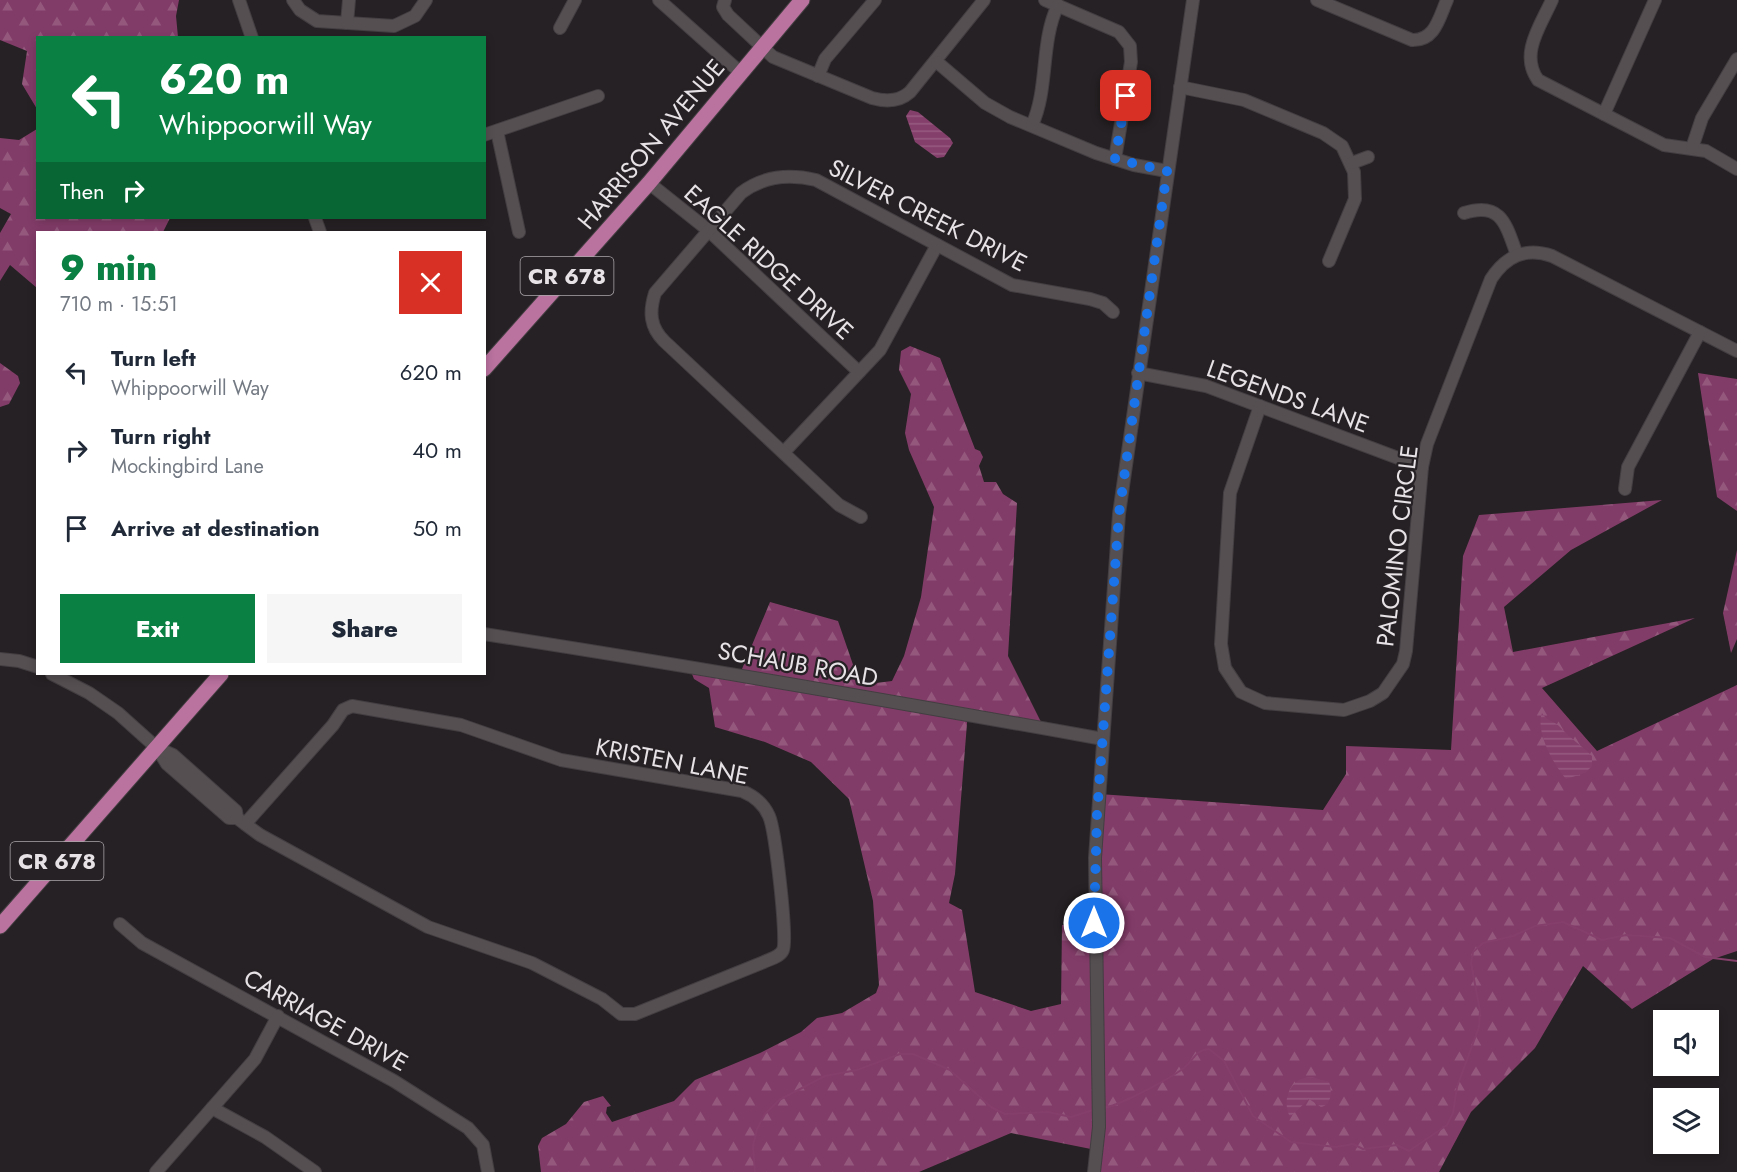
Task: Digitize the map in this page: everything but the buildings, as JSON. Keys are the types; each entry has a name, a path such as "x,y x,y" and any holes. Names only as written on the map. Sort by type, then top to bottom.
{"main road":[{"name":"HARRISON AVENUE","path":"486,367 649,183 762,45 802,0"},
{"name":"CR 678","path":"0,926 220,675"}],"street":[{"path":"238,0 251,36"},
{"path":"293,0 300,10 317,21 394,26 415,16 426,0"},
{"path":"347,23 350,0"},
{"path":"560,28 575,0"},
{"path":"659,0 741,73"},
{"path":"724,0 723,7 728,15 772,57 873,98 892,100 907,95 937,62 984,0"},
{"path":"818,76 825,59 875,0"},
{"path":"1045,0 1119,32 1130,46 1131,62 1115,159"},
{"path":"1094,1172 1099,1126 1094,894 1119,514 1167,171 1194,0"},
{"path":"1317,0 1412,40 1421,40 1431,35 1447,0"},
{"path":"1552,0 1530,53 1532,71 1538,80 1664,145 1706,151 1737,169"},
{"path":"1604,114 1655,0"},
{"path":"1032,125 1037,112 1049,28 1058,5"},
{"path":"1692,148 1702,118 1737,58"},
{"path":"937,62 985,103 1115,159 1167,171"},
{"path":"1180,87 1229,95 1323,133 1342,146 1352,163 1355,180 1354,199 1329,261"},
{"path":"486,134 598,96"},
{"path":"497,131 519,232"},
{"path":"1352,163 1368,157"},
{"name":"SILVER CREEK DRIVE","path":"861,517 839,505 664,341 652,322 651,304 655,293 708,230 750,186 777,177 803,177 816,180 1012,285 1090,299 1103,303 1113,312"},
{"name":"EAGLE RIDGE DRIVE","path":"649,183 708,230 859,372"},
{"path":"1464,213 1483,209 1495,213 1507,226 1517,255 1530,252 1552,256 1737,351"},
{"path":"784,452 888,338 937,245"},
{"name":"PALOMINO CIRCLE","path":"1260,406 1230,493 1222,660 1241,692 1254,699 1275,705 1344,710 1370,701 1395,679 1403,664 1422,467 1431,435 1491,279 1502,263 1517,255"},
{"path":"1625,489 1628,467 1700,332"},
{"name":"LEGENDS LANE","path":"1138,373 1206,386 1422,467"},
{"name":"SCHAUB ROAD","path":"486,634 810,686 910,707 1103,739"},
{"path":"0,659 19,661 36,666"},
{"name":"KRISTEN LANE","path":"54,675 104,702 157,748 173,755 236,811 241,821 260,835 398,913 428,927 532,963 602,999 623,1015 635,1014 764,962 780,955 784,948 783,918 771,824 766,810 752,796 728,788 555,759 461,725 354,706 345,708 333,725 241,821"},
{"name":"CARRIAGE DRIVE","path":"120,924 142,943 394,1081 468,1128 483,1145 488,1172"},
{"path":"156,1172 255,1059 278,1016"},
{"path":"212,1108 265,1137 315,1172"}],"green space":[{"path":"0,0 179,0 176,16 178,36 36,36 36,107 22,84 27,51 0,40"},
{"path":"36,130 36,219 170,219 164,231 36,231 36,287 10,265 0,281 0,233 11,214 0,208 0,138 19,140"},
{"path":"910,346 940,358 975,449 980,451 983,457 979,466 984,482 996,482 1003,494 1017,503 1008,656 1041,722 968,711 955,874 949,903 962,910 975,992 1031,1011 1061,1004 1062,925 1094,926 1099,794 1323,810 1346,774 1346,746 1451,750 1463,556 1479,515 1662,500 1571,550 1504,607 1513,652 1695,618 1542,688 1597,751 1737,685 1737,951 1713,959 1632,1009 1583,966 1535,1048 1471,1112 1439,1172 1088,1172 1091,1149 1011,1133 919,1172 541,1172 538,1146 542,1138 566,1124 584,1102 603,1096 611,1106 607,1107 606,1113 612,1122 674,1101 695,1080 760,1053 801,1032 817,1018 842,1013 876,993 879,985 873,901 849,799 811,762 765,742 715,727 709,688 694,679 692,674 737,681 770,602 838,621 860,685 892,681 904,656 921,597 934,507 909,450 905,433 911,394 899,370 901,351"},
{"path":"0,363 18,376 20,383 9,404 0,407"},
{"path":"1698,373 1737,379 1737,511 1717,497"},
{"path":"1737,550 1737,639 1731,653 1723,613"}],"shaded area":[{"path":"910,110 918,112 950,138 953,143 944,157 937,158 915,142 906,116"},
{"path":"1542,713 1592,756 1592,766 1585,773 1566,779 1561,773 1543,739"},
{"path":"1312,1077 1329,1082 1331,1093 1329,1101 1321,1107 1309,1099 1290,1117 1287,1096 1290,1090 1298,1081"}],"waterway":[{"path":"1104,1108 1157,1085 1184,1068 1201,1051 1209,1049 1224,1061 1253,1116 1291,1142 1336,1147 1353,1144 1363,1149 1397,1145 1409,1151 1447,1125 1453,1113 1457,1087 1479,1027 1480,1011 1471,963 1473,952 1483,943 1513,936 1535,926 1563,922 1602,940 1626,935 1670,938 1705,957 1737,961"},
{"path":"755,1172 753,1146 757,1129 765,1114 779,1100 825,1076 857,1070 900,1054 913,1054 950,1070 991,1107 1005,1114 1048,1112 1071,1117 1096,1109"}],"route":[{"path":"1094,923 1097,815 1119,514 1167,171 1115,159 1126,96"}]}
